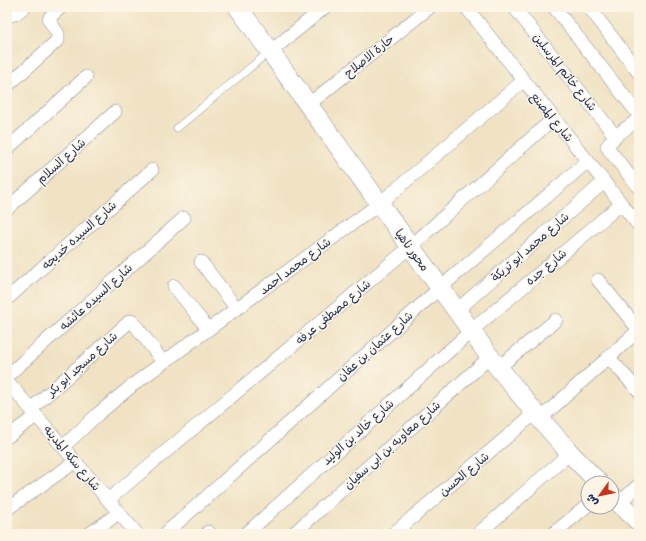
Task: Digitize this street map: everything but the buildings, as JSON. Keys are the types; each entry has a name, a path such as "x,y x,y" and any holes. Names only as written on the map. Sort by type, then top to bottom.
{"main road":[{"name":"محور ناهيا","path":"238,7 410,248 494,362 537,416 591,475"},
{"path":"620,505 639,522"}],"street":[{"path":"7,16 15,14 24,7"},
{"path":"7,86 58,40 58,34 49,20 50,17 61,7"},
{"path":"270,52 325,7"},
{"name":"حارة الاصلاح","path":"308,105 430,7"},
{"name":"شارع المصنع","path":"466,7 639,226"},
{"name":"شارع خاتم المرسلين","path":"514,7 616,137"},
{"path":"554,7 639,115"},
{"path":"588,7 639,73"},
{"path":"7,149 86,77"},
{"name":"شارع محمد احمد","path":"63,447 116,398 379,204 524,81"},
{"name":"شارع السلام","path":"7,209 115,112"},
{"name":"شارع مصطفى عرفه","path":"108,500 410,248 554,118"},
{"path":"639,119 608,144 608,148 639,188"},
{"name":"شارع عثمان بن عفان","path":"165,534 440,288 588,161"},
{"name":"شارع السيده خديجه","path":"7,299 152,170"},
{"name":"شارع محمد ابو تريكة","path":"456,311 604,182"},
{"name":"شارع جده","path":"471,331 621,204"},
{"name":"شارع السيده عائشه","path":"7,376 184,218"},
{"path":"200,262 238,309"},
{"path":"598,280 639,330"},
{"path":"174,286 208,329"},
{"name":"شارع معاويه بن ابى سفيان","path":"293,534 494,362 556,320"},
{"name":"شارع مسجد ابو بكر","path":"7,437 130,321 133,322 163,362"},
{"name":"شارع الحسن","path":"393,534 609,358 639,330"},
{"name":"شارع خالد بن الوليد","path":"246,534 471,331"},
{"path":"609,358 639,391"},
{"name":"شارع سكه المدينه","path":"10,390 34,413 137,534"},
{"path":"478,534 570,453"},
{"path":"7,509 75,462"},
{"path":"620,497 639,485"},
{"path":"553,534 580,512"},
{"path":"88,534 119,513"}],"lane":[{"path":"177,128 270,52"}]}
